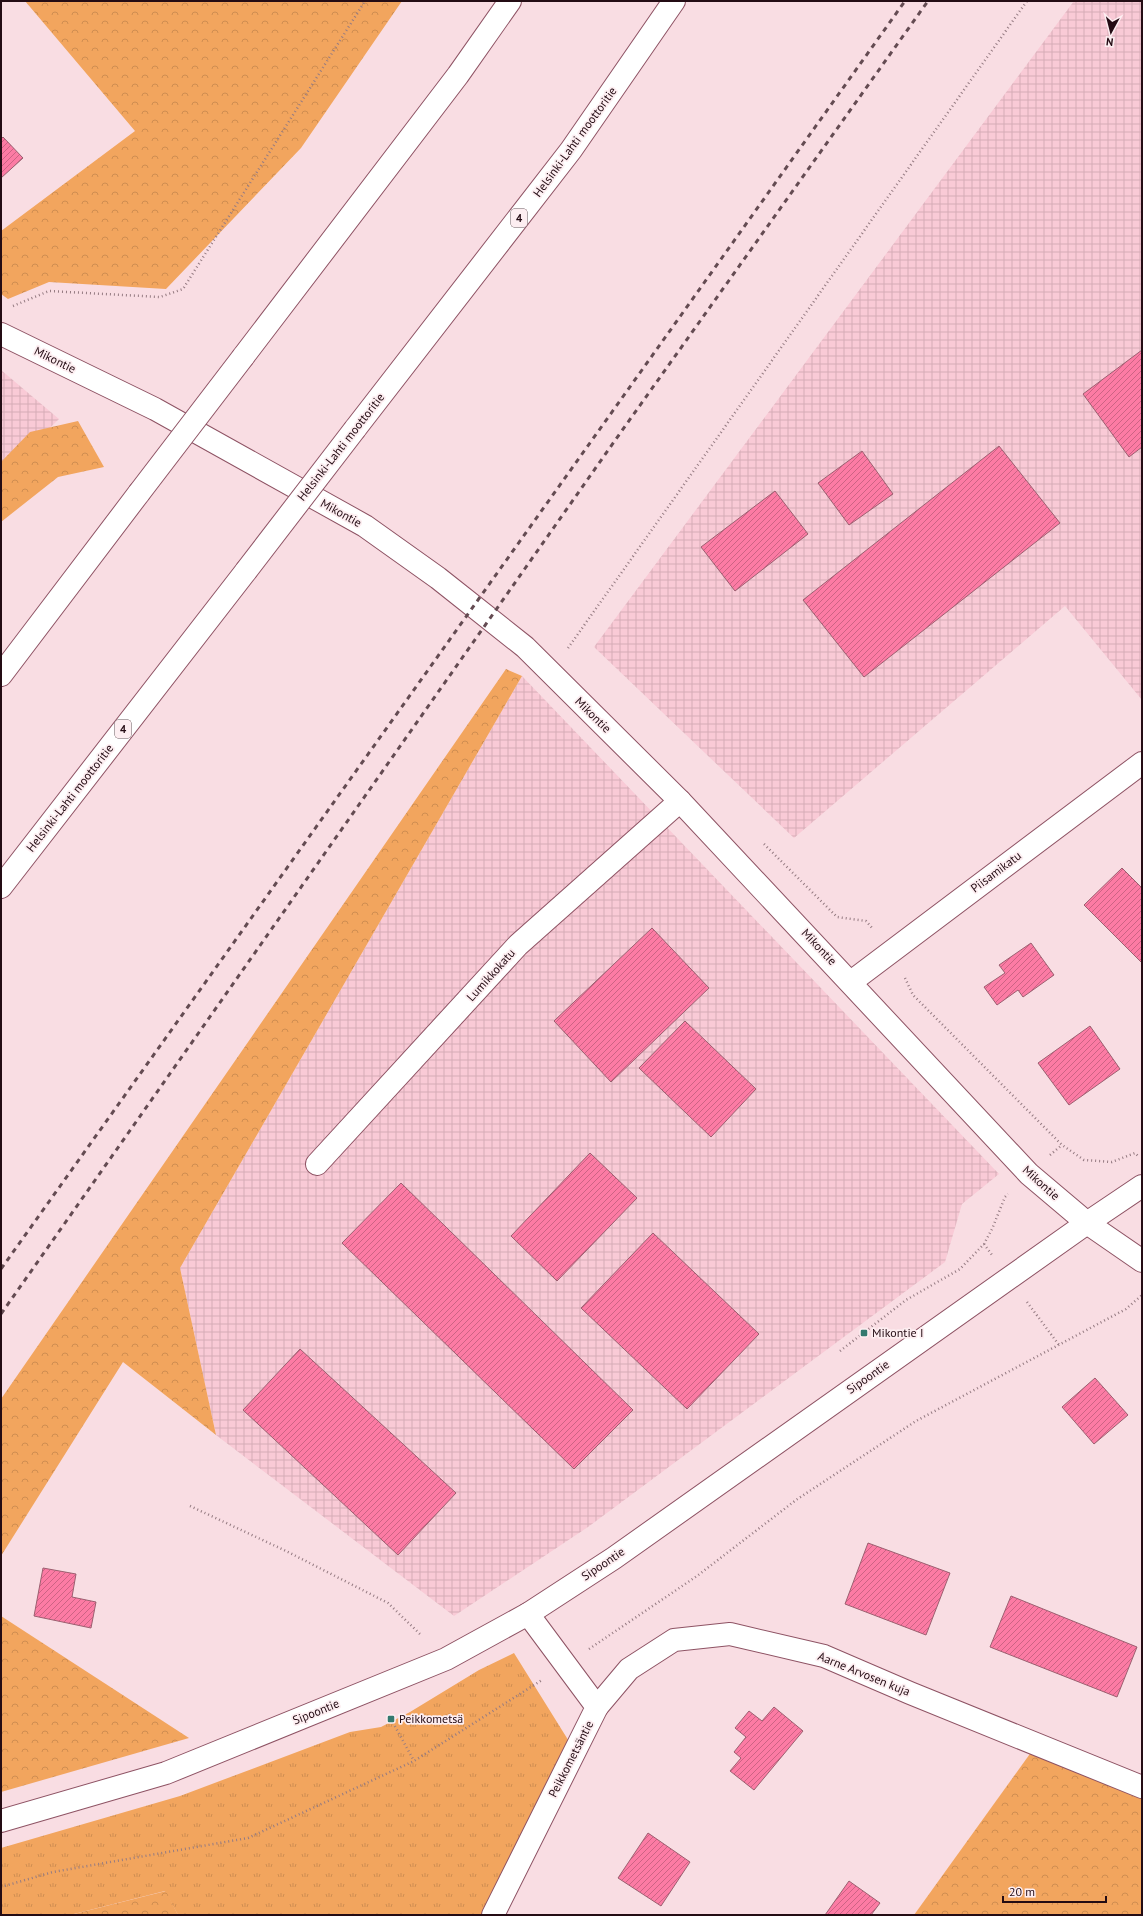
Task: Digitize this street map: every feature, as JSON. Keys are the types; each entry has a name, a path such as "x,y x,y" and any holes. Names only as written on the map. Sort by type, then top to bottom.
{"main road":[{"path":"1,675 458,75 510,1"},
{"name":"Helsinki-Lahti moottoritie","path":"1,888 571,150 674,1"},
{"name":"Mikontie","path":"1,334 155,409 365,526 438,578 525,646 680,802 851,982 1029,1174 1087,1222 1142,1261"},
{"name":"Piisamikatu","path":"851,982 1142,763"},
{"name":"Lumikkokatu","path":"317,1164 518,945 680,802"},
{"name":"Sipoontie","path":"1,1821 166,1773 446,1659 528,1614 614,1558 1087,1222 1142,1186"},
{"name":"Peikkometsäntie","path":"493,1915 597,1707 565,1666 528,1614"},
{"name":"Aarne Arvosen kuja","path":"597,1707 629,1669 674,1640 730,1634 824,1656 910,1693 1142,1787"}],"path":[{"path":"12,306 49,291 160,297 183,289 364,1"},
{"path":"550,672 1027,1"},
{"path":"1062,1145 1084,1160 1112,1162 1135,1153 1142,1161"},
{"path":"840,1351 906,1300 960,1269 984,1244"},
{"path":"1,1887 53,1872 248,1838 414,1761 565,1666 697,1576 796,1500 916,1421 1126,1310 1142,1295"},
{"path":"190,1506 286,1551 388,1603 446,1659"},
{"path":"391,1719 414,1761"}],"shaded area":[{"path":"1074,1 1142,1 1142,700 1065,606 794,838 594,647"},
{"path":"1,370 59,419 1,476"},
{"path":"522,676 999,1174 962,1204 945,1262 588,1527 454,1616 216,1435 180,1268"}],"green space":[{"path":"25,1 402,1 301,148 166,289 49,282 8,299 1,294 1,231 135,131"},
{"path":"78,421 104,467 58,477 1,522 1,462 30,432"},
{"path":"506,669 522,676 180,1268 216,1435 123,1362 1,1556 1,1399"},
{"path":"1,1616 189,1738 1,1792"},
{"path":"514,1653 575,1751 493,1915 178,1915 165,1891 70,1915 1,1915 1,1848 180,1796 350,1732 381,1727 410,1712 479,1670"},
{"path":"1037,1744 1142,1787 1142,1915 914,1915"},
{"path":"166,1891 178,1915 70,1915"}],"building":[{"path":"3,137 23,158 1,178 1,139"},
{"path":"1142,350 1142,447 1129,457 1083,394"},
{"path":"999,446 1060,523 864,677 803,600"},
{"path":"862,451 893,494 849,525 818,483"},
{"path":"775,491 808,534 735,591 701,547"},
{"path":"1122,868 1142,888 1142,963 1084,905"},
{"path":"652,928 709,988 611,1082 554,1021"},
{"path":"1031,943 1054,975 1023,997 1018,990 997,1005 984,987 1005,973 999,965"},
{"path":"685,1021 756,1089 711,1137 639,1068"},
{"path":"1090,1026 1120,1069 1069,1105 1038,1063"},
{"path":"590,1153 637,1198 557,1281 511,1236"},
{"path":"401,1183 633,1410 574,1469 342,1243"},
{"path":"653,1233 759,1334 687,1409 581,1308"},
{"path":"300,1349 456,1493 398,1555 243,1410"},
{"path":"1095,1378 1128,1415 1094,1444 1062,1407"},
{"path":"868,1543 950,1573 926,1635 845,1604"},
{"path":"43,1568 76,1574 72,1597 96,1602 91,1628 34,1616"},
{"path":"1011,1596 1137,1647 1117,1697 990,1647"},
{"path":"774,1707 803,1731 754,1790 730,1771 741,1758 734,1752 746,1737 735,1728 749,1711 762,1721"},
{"path":"648,1833 690,1862 661,1906 618,1878"},
{"path":"849,1881 880,1903 871,1915 825,1915"}],"railway":[{"path":"1,1269 905,1"},
{"path":"1,1314 616,439 928,1"}],"place":[{"name":"Mikontie I","path":"864,1333"},
{"name":"Peikkometsä","path":"391,1719"}]}
